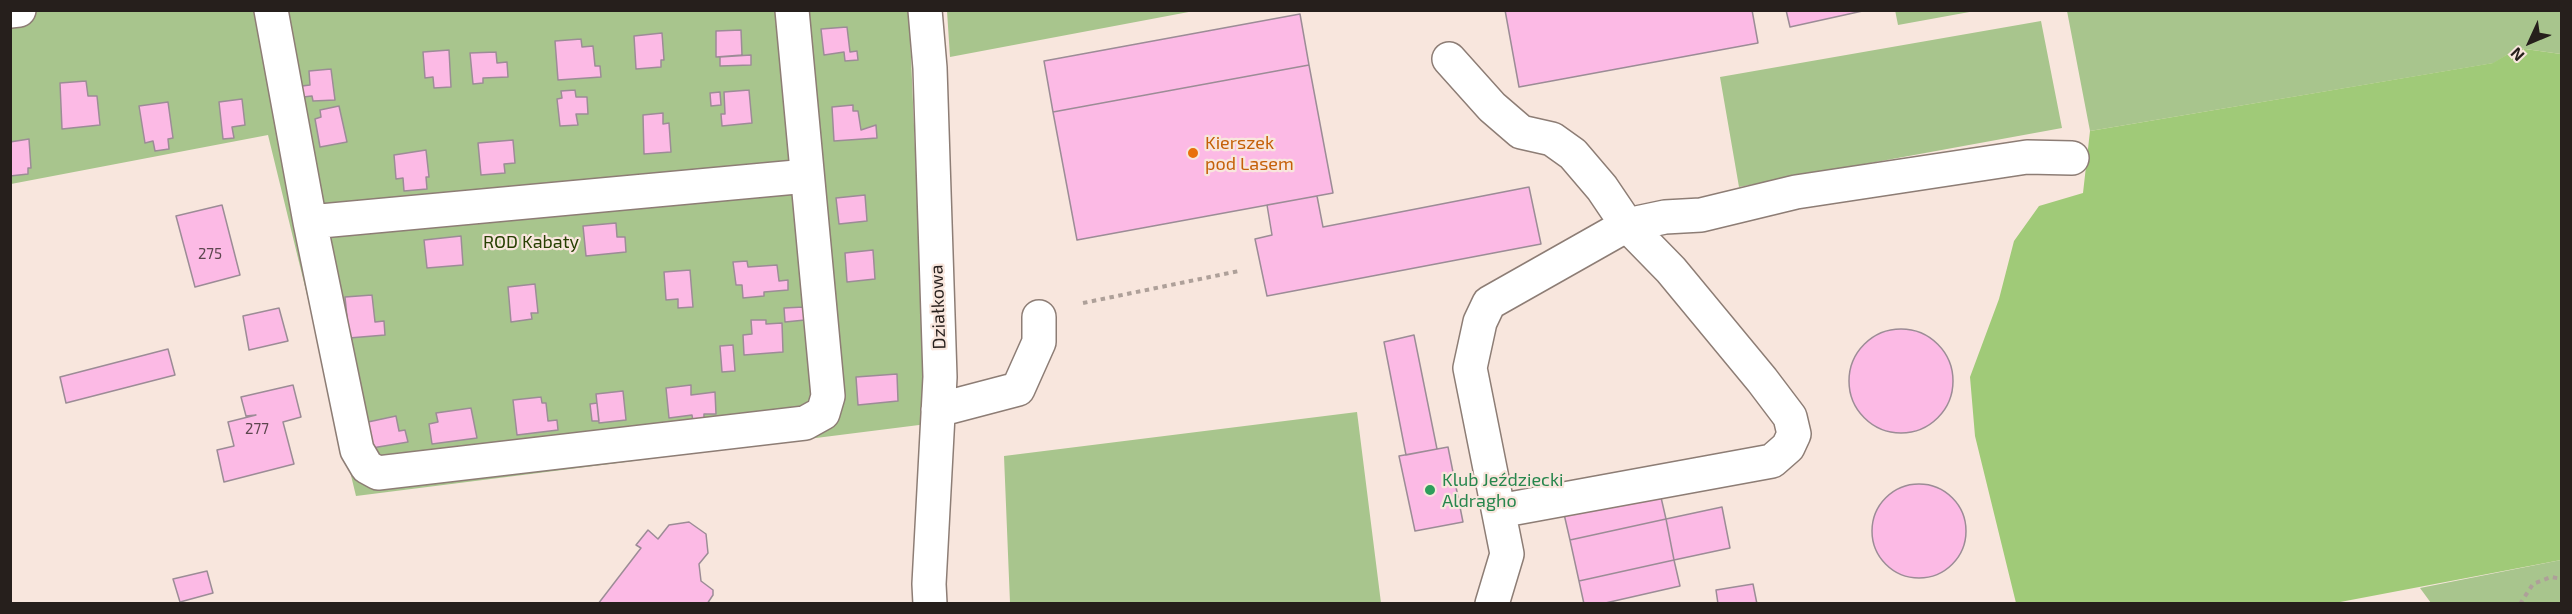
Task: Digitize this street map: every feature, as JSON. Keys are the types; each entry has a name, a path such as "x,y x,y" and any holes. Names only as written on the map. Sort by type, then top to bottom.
{"street":[{"path":"10,11 19,10"},
{"path":"271,10 310,222 357,450 367,467 378,473 805,423 823,412 828,396 792,10"},
{"name":"Działkowa","path":"926,10 940,353 928,584 930,603"},
{"path":"1449,59 1492,107 1521,132 1552,139 1573,154 1602,188 1628,225 1671,270 1762,380 1790,417 1794,434 1788,447 1772,461 1499,511"},
{"path":"1492,603 1507,555 1470,368 1480,322 1489,303 1628,225 1665,217 1701,215 1796,192 2016,159 2072,158"},
{"path":"310,222 807,176"},
{"path":"938,410 1018,389 1039,342 1039,317"}],"path":[{"path":"1083,303 1239,272"},
{"path":"2520,603 2533,584 2550,578 2562,579"}],"green space":[{"path":"947,10 1194,11 950,57"},
{"path":"1895,10 1975,10 1975,11 1898,25"},
{"name":"ROD Kabaty","path":"11,11 909,11 927,424 356,496 268,135 11,184"},
{"path":"2067,11 2561,11 2561,54 2518,48 2494,63 2090,131"},
{"path":"2041,21 2062,128 1739,187 1720,77"},
{"path":"2518,48 2561,54 2561,560 2335,603 2016,603 1975,436 1970,377 1999,299 2014,241 2039,206 2083,193 2090,131 2493,63"},
{"path":"1357,412 1381,603 1010,603 1004,456"},
{"path":"2561,560 2561,603 2431,603 2420,588"}],"building":[{"path":"1505,10 1752,10 1758,43 1519,87"},
{"path":"1786,10 1867,10 1790,27"},
{"path":"1300,14 1309,65 1053,112 1044,61"},
{"path":"847,27 850,52 857,51 858,60 845,61 844,52 824,55 821,29"},
{"path":"741,30 742,55 716,57 716,31"},
{"path":"662,33 664,60 661,60 661,67 636,69 634,36"},
{"path":"581,39 582,47 593,46 595,66 600,66 601,77 558,80 555,41"},
{"path":"449,50 451,87 434,88 433,77 425,78 423,52"},
{"path":"496,52 497,63 507,62 508,77 483,78 483,83 473,84 470,53"},
{"path":"751,55 751,65 720,66 720,57"},
{"name":"Kierszek pod Lasem","path":"1309,65 1333,193 1077,240 1053,112"},
{"path":"331,69 335,100 313,101 312,96 303,97 302,86 310,85 309,71"},
{"path":"86,81 88,96 97,96 100,125 62,129 60,83"},
{"path":"575,90 576,97 587,97 588,114 576,114 578,125 560,126 557,99 562,98 561,91"},
{"path":"749,90 752,123 722,126 721,114 725,114 724,92"},
{"path":"720,92 721,105 711,106 710,93"},
{"path":"242,99 245,125 232,127 234,138 223,139 219,102"},
{"path":"168,102 173,138 168,139 169,149 155,151 153,141 145,143 139,106"},
{"path":"853,105 853,111 858,111 861,130 876,125 877,138 834,141 832,107"},
{"path":"339,106 347,142 320,147 315,119 321,117 320,110"},
{"path":"663,113 663,124 669,123 671,152 644,154 643,115"},
{"path":"29,139 31,168 28,168 28,174 10,176 10,142"},
{"path":"513,140 515,163 504,164 505,173 481,175 478,143"},
{"path":"426,150 429,177 426,177 427,189 404,191 403,178 396,179 394,155"},
{"path":"1529,187 1541,244 1267,296 1255,239 1272,235 1267,205 1317,196 1323,227"},
{"path":"865,195 867,221 839,224 836,198"},
{"path":"222,205 240,275 195,287 176,216"},
{"path":"616,223 617,237 625,237 626,252 586,256 583,226"},
{"path":"461,236 463,265 427,268 424,240"},
{"path":"873,250 875,279 847,282 845,253"},
{"path":"747,261 748,267 777,265 779,281 788,280 788,290 764,292 764,296 743,298 742,285 736,285 733,262"},
{"path":"690,270 693,307 678,308 678,299 666,300 664,272"},
{"path":"535,284 538,313 531,313 532,319 511,322 508,287"},
{"path":"372,295 375,322 384,321 385,335 349,338 345,297"},
{"path":"804,307 805,320 785,322 784,308"},
{"path":"279,308 288,341 249,350 243,316"},
{"path":"751,320 766,320 766,324 782,323 783,352 744,355 743,335 752,334"},
{"path":"1901,329 1921,333 1938,344 1949,361 1953,381 1949,401 1938,418 1921,429 1901,433 1881,429 1864,418 1853,401 1849,381 1853,361 1864,344 1881,333"},
{"path":"1414,335 1437,449 1406,455 1384,342"},
{"path":"733,345 735,371 722,372 720,346"},
{"path":"168,349 175,375 66,403 60,377"},
{"path":"897,374 898,401 858,405 856,377"},
{"path":"293,385 301,417 283,422 294,464 224,482 217,450 234,446 228,422 256,415 246,416 241,397"},
{"path":"691,385 691,395 715,392 716,414 704,414 704,421 693,422 692,415 669,418 666,388"},
{"path":"623,391 626,420 599,423 596,394"},
{"path":"541,397 542,403 546,403 548,421 557,420 558,430 517,435 513,400"},
{"path":"597,403 599,421 592,421 590,404"},
{"path":"471,408 477,438 432,444 429,424 438,422 436,413"},
{"path":"396,416 399,431 405,430 408,442 372,448 368,422"},
{"path":"1448,447 1463,522 1415,531 1399,456"},
{"path":"1919,484 1937,488 1952,498 1962,513 1966,531 1962,549 1952,564 1937,574 1919,578 1901,574 1886,564 1876,549 1872,531 1876,513 1886,498 1901,488"},
{"path":"1660,493 1666,519 1570,540 1564,514"},
{"path":"1722,507 1730,548 1674,560 1666,519"},
{"path":"1666,519 1674,560 1579,581 1570,540"},
{"path":"689,522 706,534 708,553 699,564 701,581 713,590 713,595 707,604 598,604 641,548 636,545 648,530 658,539 669,525"},
{"path":"1674,560 1680,586 1601,604 1584,604 1579,581"},
{"path":"207,571 213,593 180,602 173,579"},
{"path":"1753,584 1757,604 1718,604 1716,590"}],"place":[{"name":"Kierszek pod Lasem","path":"1193,153"},
{"name":"Klub Jeździecki Aldragho","path":"1430,490"}]}
